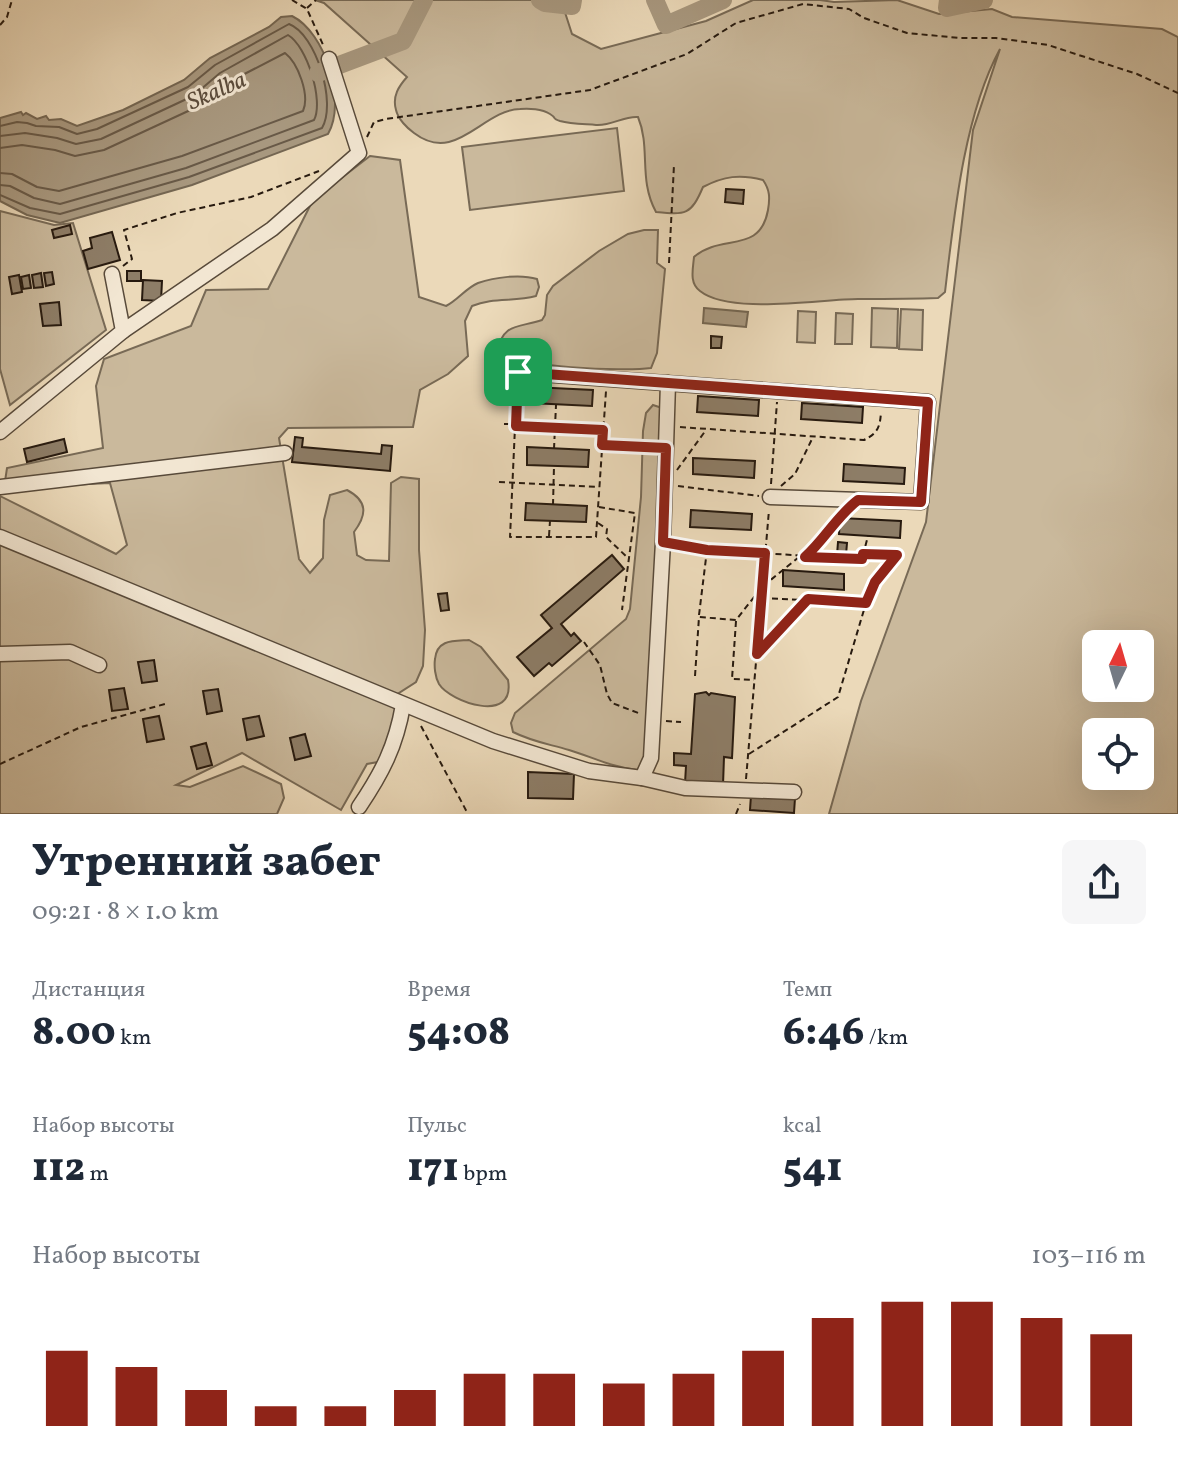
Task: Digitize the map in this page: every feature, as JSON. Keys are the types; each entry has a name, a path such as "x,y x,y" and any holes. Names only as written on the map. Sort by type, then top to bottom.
{"lane":[{"path":"0,432 123,331 272,229 359,153 329,59"},
{"path":"112,274 123,331"},
{"path":"516,372 928,402 921,502 770,497"},
{"path":"642,778 651,758 666,484 668,383"},
{"path":"0,487 285,453"},
{"path":"0,537 493,741 589,771 685,788 794,792"},
{"path":"0,654 70,652 99,665"},
{"path":"359,807 381,774 408,708"}],"path":[{"path":"0,25 7,17 12,0"},
{"path":"292,0 307,9 329,59"},
{"path":"307,9 316,0"},
{"path":"359,153 374,122 590,90 687,54 736,23 803,4 849,9 864,18 907,33 996,38 1048,45 1137,74 1178,93"},
{"path":"669,263 674,165"},
{"path":"112,274 132,259 124,230 177,213 251,197 326,168"},
{"path":"516,372 510,537 606,537 629,559"},
{"path":"596,537 607,378"},
{"path":"736,814 745,790 778,390"},
{"path":"667,426 864,440 876,434 880,427 882,399"},
{"path":"554,449 556,405"},
{"path":"504,424 603,430"},
{"path":"706,429 666,484 770,497 795,474 813,437"},
{"path":"602,445 666,448"},
{"path":"553,505 554,466"},
{"path":"499,482 599,488"},
{"path":"805,557 842,513 858,500"},
{"path":"598,507 635,513 622,610"},
{"path":"549,537 550,521"},
{"path":"597,523 607,529 606,537"},
{"path":"663,542 707,550 862,559 868,536"},
{"path":"695,676 707,550"},
{"path":"748,754 838,697 866,603 875,582 897,555 863,554"},
{"path":"754,680 732,679 736,620 762,587 799,556"},
{"path":"761,598 866,603"},
{"path":"757,654 808,599"},
{"path":"699,617 736,620"},
{"path":"584,642 600,665 612,703 652,719 681,722"},
{"path":"0,764 81,727 165,704"},
{"path":"408,708 468,814"}],"shaded area":[{"path":"315,0 561,0 572,34 601,49 706,21 753,0 897,0 939,14 992,9 1012,17 1162,29 1178,37 1178,814 829,814 861,701 926,522 973,130 1000,49 977,104 969,135 945,292 938,298 753,304 714,298 694,284 694,257 705,250 757,233 764,224 769,206 763,180 732,177 718,180 703,187 695,203 686,211 656,212 647,188 644,140 638,117 596,125 564,122 543,111 520,109 493,118 456,140 443,143 429,141 409,129 397,113 396,96 407,77 324,3"},
{"path":"617,128 624,191 470,210 462,147"},
{"path":"370,156 400,160 419,297 446,306 478,283 508,277 537,279 539,287 536,296 488,301 472,306 465,321 468,356 448,374 420,390 413,427 288,428 279,438 299,559 310,573 323,558 324,520 330,495 347,490 362,504 363,514 354,532 357,555 366,560 389,561 391,483 401,477 419,479 419,550 425,630 423,666 416,682 396,695 407,721 389,760 367,764 341,810 242,753 176,785 190,787 243,766 281,784 284,798 277,814 0,814 0,496 116,554 127,545 110,483 4,488 7,468 103,448 96,386 104,359 191,326 206,290 268,289 313,200"},
{"path":"0,211 54,225 73,223 106,330 10,405 0,369"},
{"path":"658,230 657,263 665,269 657,353 651,368 595,369 547,365 497,352 503,335 508,331 542,320 547,295 553,286 599,251 628,234"},
{"path":"872,308 898,309 897,348 871,347"},
{"path":"901,309 923,310 922,350 899,349"},
{"path":"798,311 816,312 815,343 797,342"},
{"path":"836,313 853,314 852,344 835,344"},
{"path":"653,405 662,408 656,596 644,763 637,770 527,738 513,732 511,723 515,713 626,619 630,609 641,497 643,431 646,413"},
{"path":"469,640 481,647 508,680 508,694 502,702 493,706 468,703 445,691 439,684 436,652 447,642"}],"water":[{"path":"292,16 304,24 314,37 330,69 335,104 328,134 192,185 60,223 27,215 0,201 0,118 21,112 37,119 46,116 49,120 61,119 77,126 123,110 184,80 210,58 269,27 281,17"},
{"path":"704,308 748,312 746,327 703,323"}],"building":[{"path":"726,189 744,190 743,204 725,202"},
{"path":"70,225 72,234 54,238 52,230"},
{"path":"112,232 120,260 88,269 83,251 92,248 90,238"},
{"path":"127,271 141,271 141,281 127,281"},
{"path":"52,272 54,284 46,286 44,273"},
{"path":"41,273 43,287 34,288 32,275"},
{"path":"19,275 22,292 12,294 9,277"},
{"path":"29,275 31,288 23,289 21,277"},
{"path":"143,280 162,281 161,301 142,300"},
{"path":"59,302 61,325 43,326 40,304"},
{"path":"711,336 722,337 721,348 711,348"},
{"path":"532,387 593,390 592,406 531,403"},
{"path":"698,396 759,400 758,416 697,412"},
{"path":"802,403 863,407 862,423 801,419"},
{"path":"295,437 303,438 302,447 381,454 382,445 392,446 390,471 292,462"},
{"path":"64,439 67,452 27,462 24,449"},
{"path":"527,447 589,450 588,467 527,465"},
{"path":"693,458 755,461 754,478 693,474"},
{"path":"844,464 905,468 904,484 843,481"},
{"path":"526,503 587,506 586,522 525,520"},
{"path":"691,510 752,514 751,530 690,527"},
{"path":"840,518 901,521 900,538 839,534"},
{"path":"838,542 847,543 846,555 837,555"},
{"path":"612,555 624,569 561,624 571,636 574,633 581,641 552,666 549,663 534,676 517,657 552,628 541,615"},
{"path":"783,570 844,574 844,590 783,586"},
{"path":"447,593 449,610 441,611 438,594"},
{"path":"154,660 157,681 142,683 138,662"},
{"path":"124,688 128,709 112,711 109,690"},
{"path":"218,689 222,711 207,714 203,691"},
{"path":"706,692 709,695 735,697 732,758 724,757 723,785 685,783 686,766 674,765 674,753 691,754 695,694"},
{"path":"159,716 164,739 147,742 143,719"},
{"path":"259,716 264,736 247,740 243,719"},
{"path":"305,734 311,756 295,760 290,738"},
{"path":"206,743 212,765 197,769 191,747"},
{"path":"528,772 574,774 573,799 528,798"},
{"path":"751,795 795,798 794,813 750,810"}],"waterway":[{"name":"Skalba","path":"318,73 403,41 424,0"},
{"name":"Skalba","path":"540,0 572,6 573,0"},
{"name":"Skalba","path":"655,0 666,25 723,0"},
{"name":"Skalba","path":"948,0 947,8 984,0"}],"route":[{"path":"518,372 928,402 921,502 858,500 842,513 805,557 862,559 863,554 897,555 875,582 866,603 808,599 757,654 765,553 707,550 663,542 666,448 602,445 603,430 516,426 518,372"}]}
